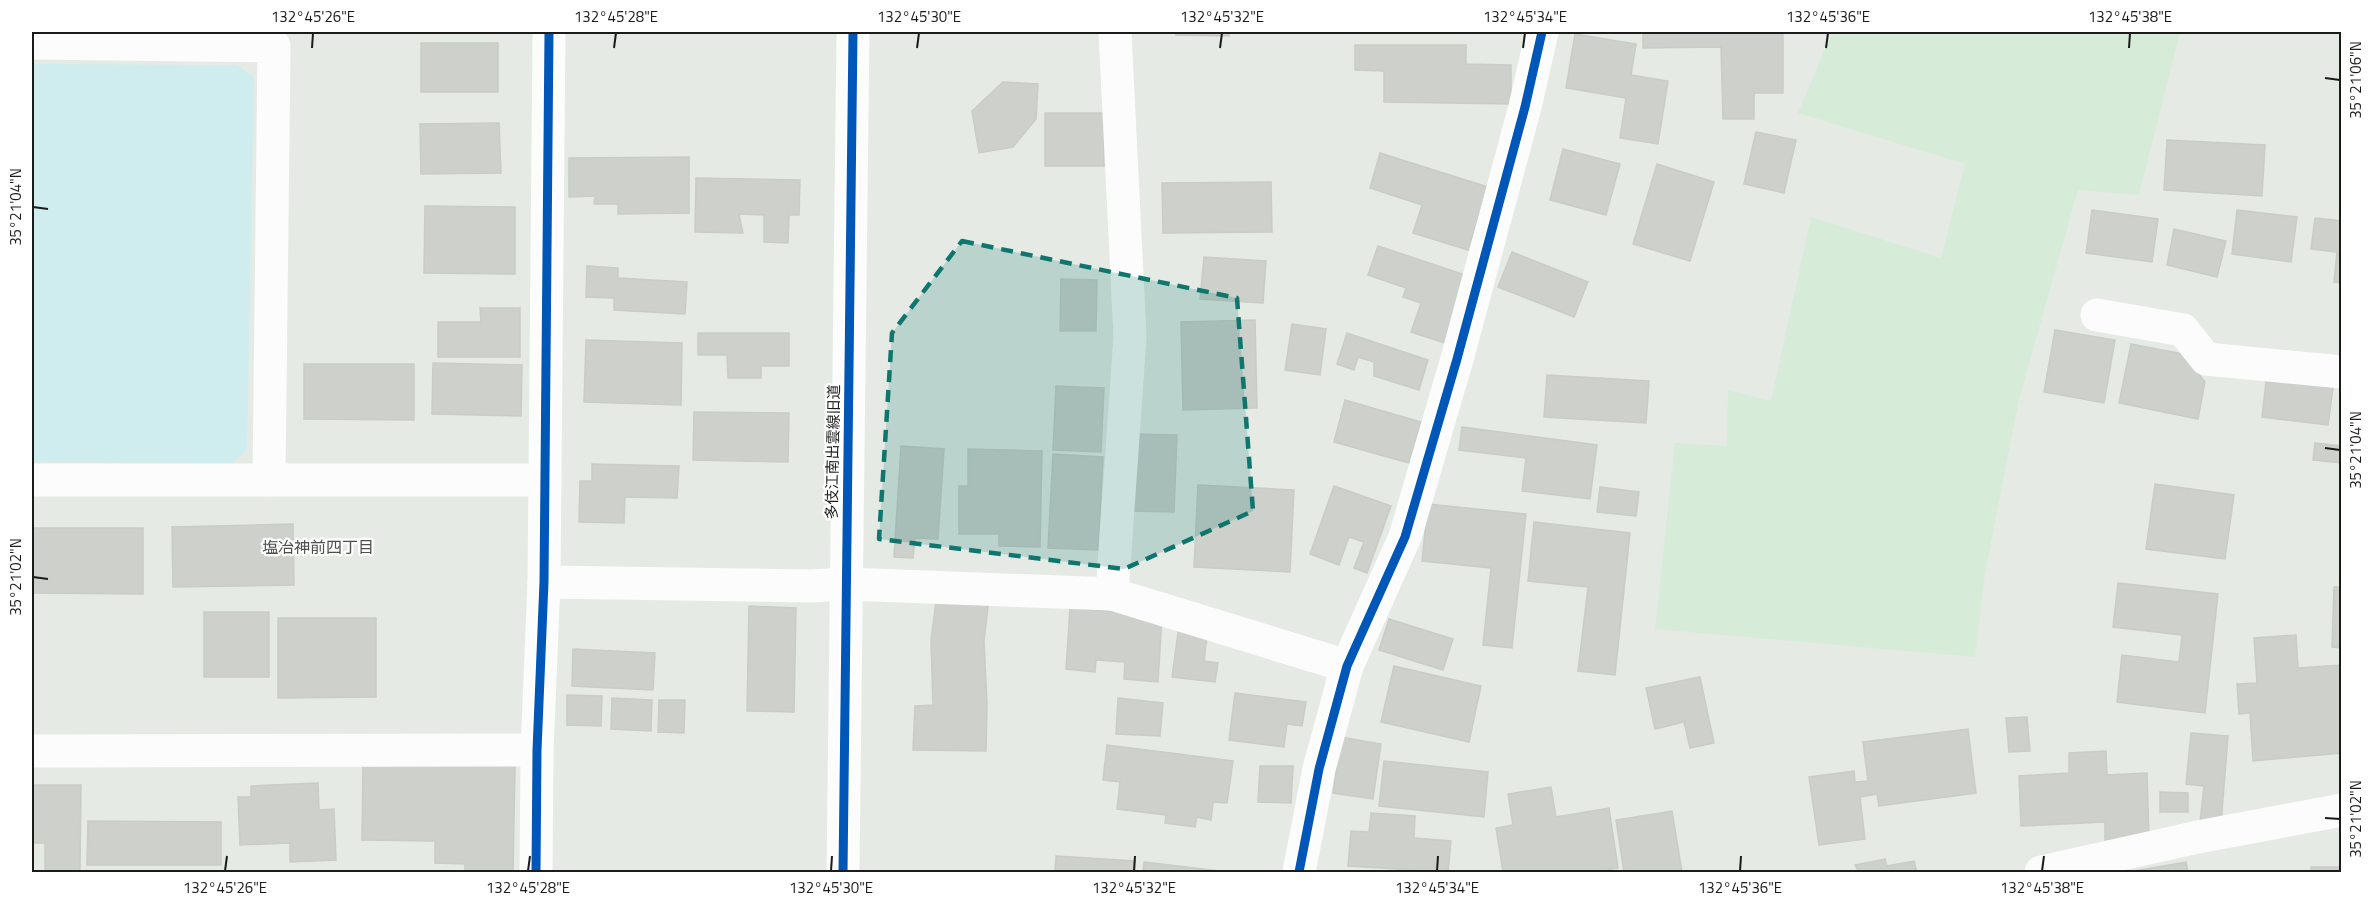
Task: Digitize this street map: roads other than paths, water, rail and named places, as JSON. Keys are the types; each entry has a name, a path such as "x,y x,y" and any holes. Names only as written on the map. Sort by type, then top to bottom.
{"street":[{"path":"536,873 537,750 544,582 549,32"},
{"name":"多伎江南出雲線旧道","path":"843,873 853,32"},
{"path":"1112,594 1130,337 1115,32"},
{"path":"1299,873 1319,769 1347,666 1405,537 1460,348 1525,107 1542,32"},
{"path":"32,43 274,46 269,480"},
{"path":"2097,315 2183,330 2206,359 2342,372"},
{"path":"32,480 544,480"},
{"path":"544,582 810,586 847,584 1112,594 1347,666"},
{"path":"32,752 537,750"},
{"path":"2042,873 2198,837 2342,810"}],"district":[{"name":"塩冶神前四丁目","path":"318,547"}]}
